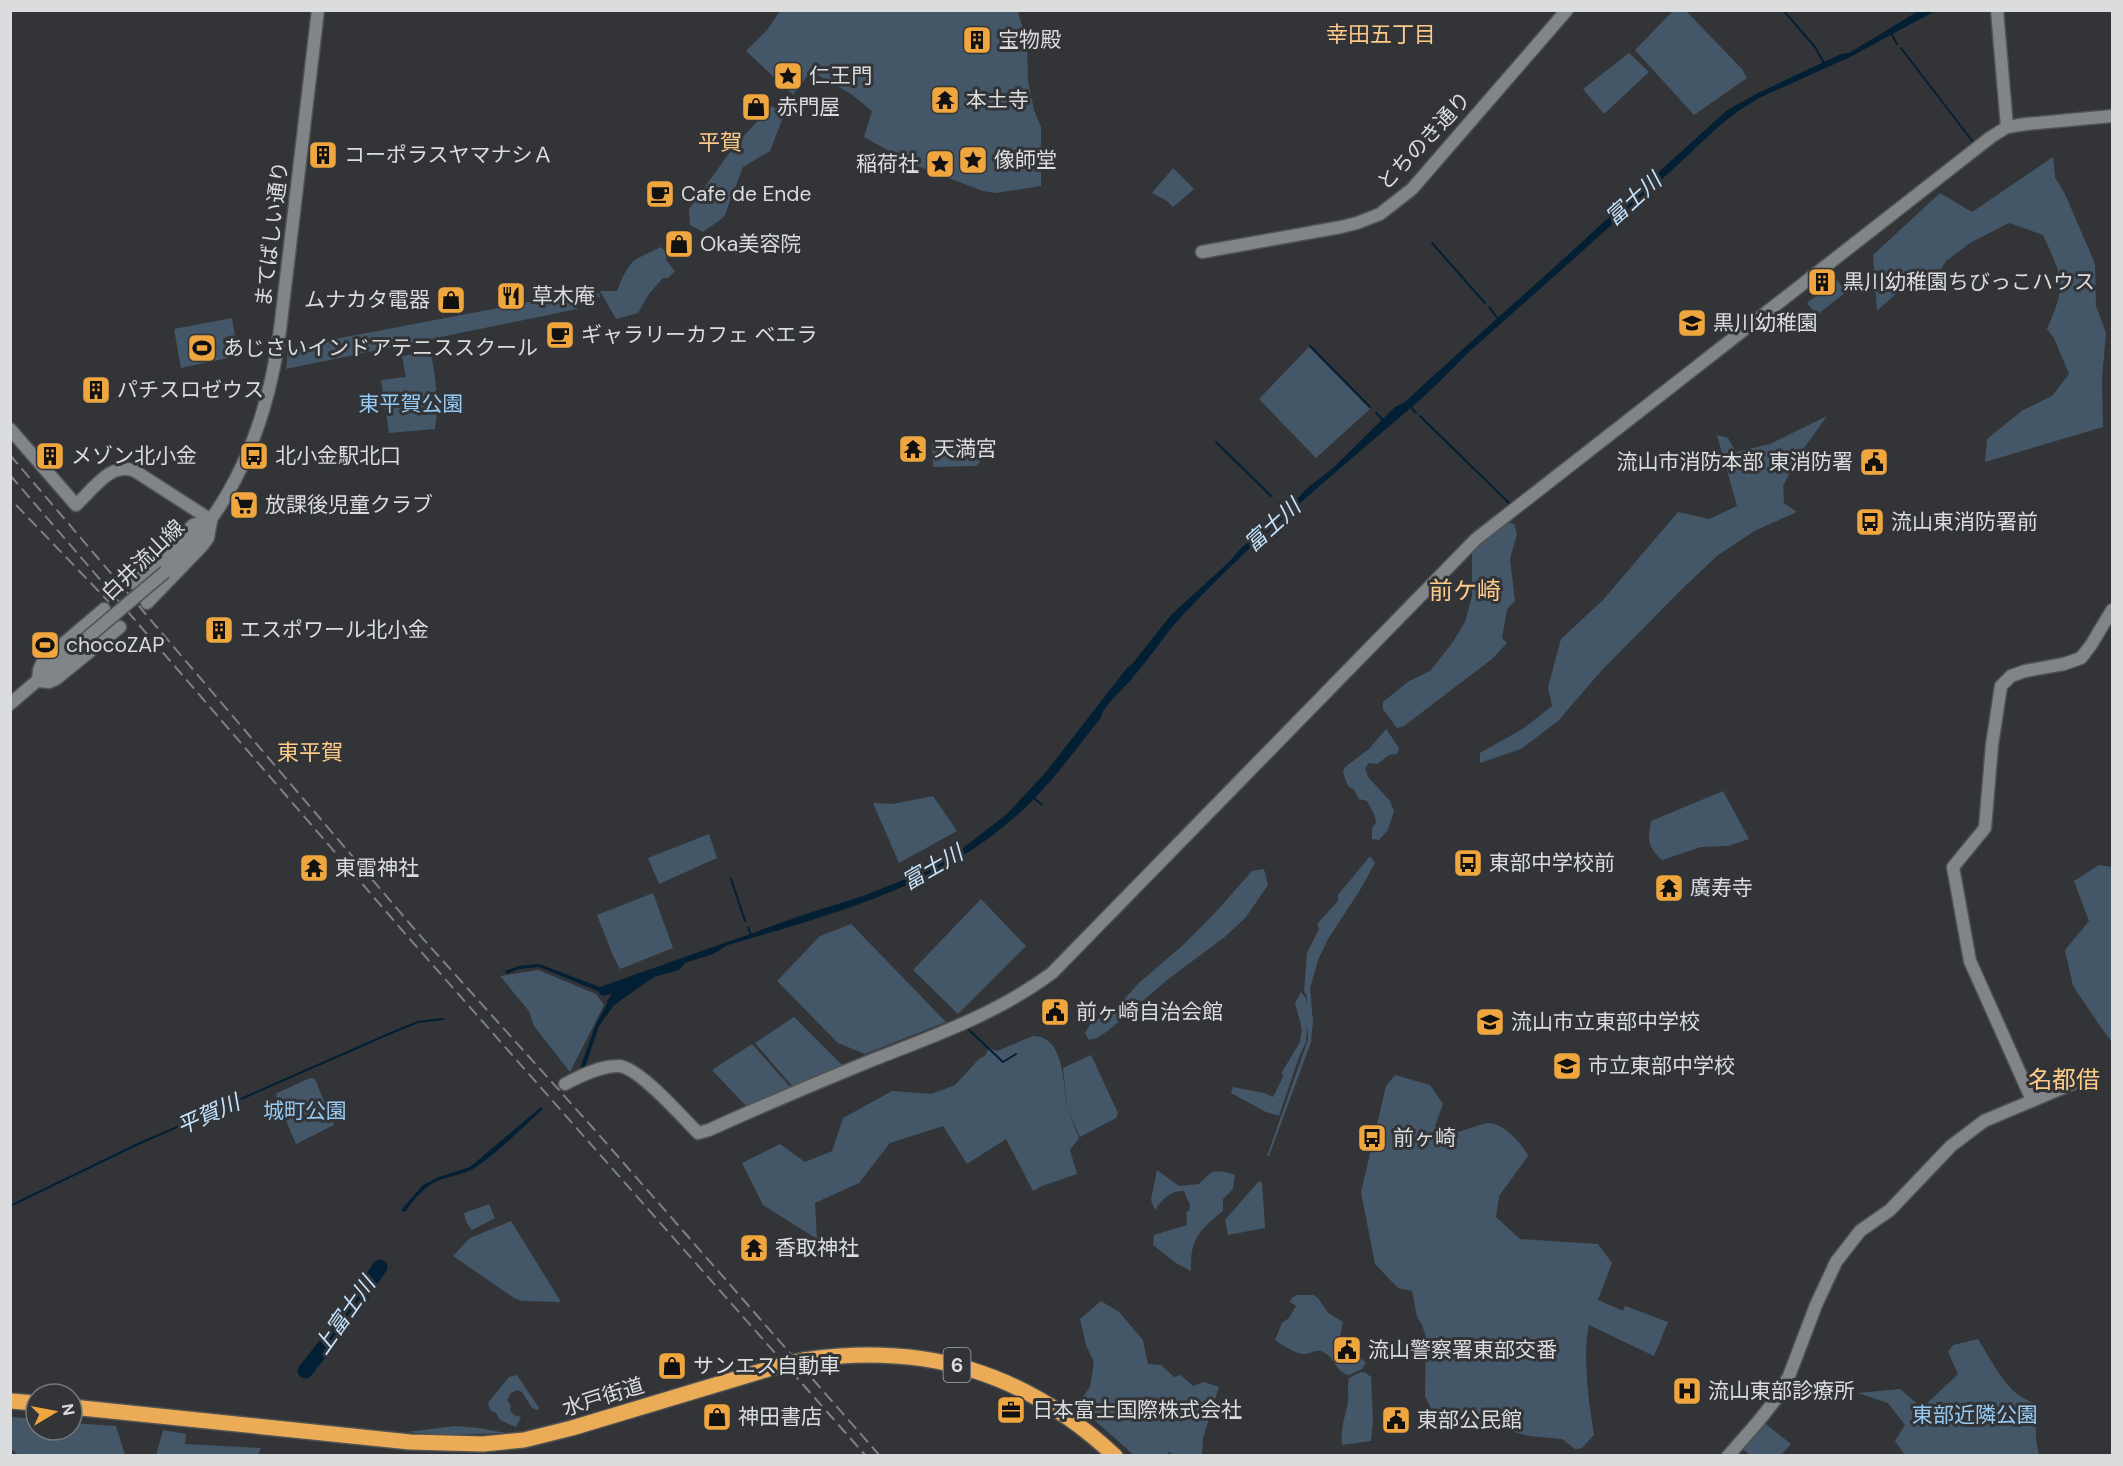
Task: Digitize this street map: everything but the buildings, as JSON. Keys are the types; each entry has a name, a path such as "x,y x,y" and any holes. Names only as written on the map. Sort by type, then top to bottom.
{"highway":[{"name":"水戸街道","path":"84,1408 426,1443 483,1444 524,1440 572,1428 804,1360 860,1354 892,1355 938,1361 999,1379 1050,1404 1093,1435 1115,1455"}],"street":[{"name":"まてばしい通り","path":"211,520 254,439 273,380 318,10"},
{"name":"とちのき通り","path":"1202,252 1358,223 1380,214 1412,189 1567,10"},
{"path":"1997,10 2007,127"},
{"path":"566,1084 590,1073 616,1066 626,1067 639,1074 698,1133 960,1026 1025,993 1052,973 1476,538 1991,137 2007,127 2044,121 2112,116"},
{"name":"白井流山線","path":"10,429 76,505 110,473 128,468 211,520 165,572 10,704"},
{"path":"134,583 169,553 193,525 211,520 208,538 202,546 147,603"},
{"path":"104,609 43,661 38,681 49,682 56,679 120,627"},
{"path":"2032,1100 1970,961 1953,867 1985,828 1992,745 2001,686 2011,676 2025,671 2064,664 2081,658 2112,610"},
{"path":"1728,1455 1757,1424 1776,1399 1789,1376 1816,1305 1836,1262 1860,1231 1890,1210 1965,1134 1984,1121 2086,1078"}],"green space":[{"path":"1674,10 1686,11 1742,69 1747,78 1694,115 1635,50"},
{"name":"本土寺","path":"780,11 1018,11 1027,44 1028,81 1034,110 1041,127 1041,186 996,193 983,191 912,164 864,137 872,111 851,94 811,71 793,95 746,51 767,30"},
{"path":"1629,53 1649,72 1604,114 1583,89"},
{"path":"772,106 784,115 770,151 743,167 724,217 703,232 690,225 689,209 735,145"},
{"path":"2053,157 2055,177 2065,194 2095,264 2096,306 2106,333 2102,379 2103,427 1985,462 1987,439 2023,410 2052,396 2069,374 2054,338 2047,329 2058,301 2060,281 2055,262 2043,235 2009,223 1970,243 1946,261 1933,282 1897,293 1877,311 1873,255 1940,193 1972,212"},
{"path":"1173,168 1194,189 1173,207 1152,193"},
{"path":"661,247 667,254 666,260 675,271 668,278 663,278 649,294 638,313 616,319 600,291 617,291 631,264"},
{"path":"1837,280 1846,292 1817,315 1807,303"},
{"path":"599,293 600,297 578,300 577,309 286,369 288,348 545,299 564,299"},
{"name":"あじさいインドアテニススクール","path":"232,318 235,336 225,337 228,358 181,368 174,329"},
{"path":"1309,347 1370,409 1316,458 1259,399"},
{"name":"東平賀公園","path":"430,351 436,390 435,429 389,433 381,380 406,377 402,356"},
{"path":"1827,416 1799,455 1783,486 1784,503 1797,512 1756,530 1718,555 1602,670 1558,721 1521,749 1480,763 1480,753 1524,728 1552,706 1548,687 1561,639 1603,600 1678,512 1709,519 1737,506 1717,435 1728,438 1736,452 1770,444"},
{"path":"932,441 988,446 983,459 976,466 933,467"},
{"path":"1509,523 1514,524 1517,534 1510,559 1515,601 1507,609 1502,638 1507,643 1492,659 1404,726 1397,728 1383,709 1383,702 1409,681 1430,671 1453,642 1465,622 1472,596 1472,550 1486,537"},
{"path":"1386,729 1399,748 1397,754 1389,755 1377,764 1369,763 1365,768 1368,777 1390,801 1394,811 1388,830 1379,840 1372,839 1372,829 1376,822 1374,814 1367,801 1359,799 1354,790 1348,786 1343,773 1345,767 1369,749"},
{"path":"1723,791 1749,839 1728,846 1701,847 1662,860 1651,847 1649,833 1651,821"},
{"path":"933,796 957,831 899,863 873,803 892,804"},
{"path":"709,834 717,858 659,884 648,858"},
{"path":"1370,856 1375,863 1328,939 1318,960 1310,988 1313,1022 1311,1042 1269,1156 1267,1156 1308,1040 1307,1025 1306,1042 1279,1116 1266,1112 1231,1093 1233,1087 1273,1097 1283,1077 1282,1072 1300,1042 1302,1029 1295,1003 1301,992 1306,998 1307,1007 1307,996 1304,992 1307,953 1319,929 1317,924 1338,901 1338,895"},
{"path":"2099,865 2112,867 2112,1042 2073,986 2065,950 2089,921 2074,881"},
{"path":"1264,869 1268,885 1246,917 1226,936 1167,980 1109,1030 1089,1040 1085,1033 1091,1023 1115,1009 1140,982 1182,946 1252,871"},
{"path":"653,893 673,948 620,969 597,915"},
{"path":"981,899 1026,946 958,1014 913,970"},
{"path":"851,924 946,1022 865,1054 838,1043 777,981 820,936"},
{"path":"538,970 596,994 604,1005 570,1072 534,1026 529,1011 500,976"},
{"path":"794,1017 843,1066 793,1087 755,1043"},
{"path":"1033,1036 1043,1038 1057,1052 1063,1075 1067,1108 1063,1068 1091,1055 1118,1113 1116,1118 1080,1137 1068,1110 1079,1138 1070,1150 1077,1174 1033,1191 1006,1139 967,1164 943,1126 890,1143 859,1183 815,1203 817,1239 763,1205 742,1163 780,1144 805,1162 832,1151 843,1118 892,1091 931,1094 955,1085 979,1059 985,1056 989,1048 997,1051"},
{"path":"752,1044 792,1089 747,1107 712,1070"},
{"path":"1395,1075 1430,1085 1443,1104 1435,1126 1443,1137 1489,1123 1506,1130 1522,1146 1528,1156 1499,1196 1496,1217 1520,1239 1598,1244 1612,1263 1598,1300 1623,1311 1625,1306 1668,1322 1654,1356 1589,1325 1586,1365 1594,1435 1582,1448 1575,1449 1562,1439 1529,1436 1488,1425 1436,1418 1425,1396 1426,1337 1417,1317 1412,1291 1398,1288 1375,1264 1361,1192 1386,1086"},
{"name":"城町公園","path":"310,1078 315,1079 334,1125 296,1144 276,1097 277,1093"},
{"path":"1157,1170 1179,1186 1199,1184 1215,1172 1235,1175 1233,1189 1223,1199 1223,1211 1202,1230 1194,1243 1191,1271 1176,1263 1153,1245 1154,1235 1187,1225 1186,1212 1189,1211 1190,1205 1184,1191 1179,1191 1167,1196 1155,1210 1151,1200"},
{"path":"1259,1181 1262,1183 1265,1228 1228,1235 1225,1220"},
{"path":"489,1204 495,1218 472,1230 466,1222 464,1213"},
{"path":"511,1221 561,1302 522,1301 514,1298 453,1256 470,1238"},
{"path":"1297,1295 1313,1295 1318,1298 1328,1313 1343,1322 1340,1337 1366,1363 1362,1369 1349,1375 1341,1371 1322,1352 1298,1353 1275,1340 1282,1323 1289,1318 1296,1306 1290,1302"},
{"path":"1101,1301 1119,1312 1143,1340 1148,1364 1161,1365 1174,1377 1181,1375 1193,1386 1204,1382 1219,1387 1203,1438 1202,1455 1174,1455 1169,1452 1166,1455 1134,1455 1077,1405 1090,1387 1094,1362 1086,1345 1080,1319"},
{"name":"東部近隣公園","path":"1978,1339 2009,1386 2025,1399 2035,1403 2036,1440 2039,1455 1905,1455 1895,1441 1905,1425 1888,1403 1858,1393 1900,1389 1922,1408 1958,1374 1948,1352 1953,1345"},
{"path":"1361,1372 1371,1377 1373,1421 1371,1441 1342,1445 1349,1378"},
{"path":"517,1375 539,1408 538,1410 532,1408 522,1392 517,1390 510,1394 507,1400 511,1406 510,1410 514,1415 521,1417 516,1427 500,1420 496,1413 490,1410 488,1403 509,1377"},
{"path":"11,1417 24,1418 24,1442 84,1442 84,1424 116,1426 125,1455 19,1455 11,1449"},
{"path":"1763,1422 1791,1444 1781,1455 1750,1455 1742,1448"},
{"path":"455,1426 505,1433 442,1435 407,1432"},
{"path":"163,1430 186,1434 185,1444 261,1448 258,1455 156,1455"}],"water":[{"name":"富士川","path":"1920,10 1935,11 1850,57 1759,98 1719,126 1627,212 1470,351 1421,399 1297,506 1207,589 1110,702 1101,718 1031,802 999,831 964,855 889,893 810,921 728,945 713,954 685,963 679,970 654,977 614,1005 599,1026 585,1067 580,1068 596,1024 612,994 602,996 598,991 539,967 519,969 507,974 505,971 519,966 539,964 600,987 863,896 921,873 958,852 1007,814 1046,772 1171,615 1229,562 1241,548 1291,506 1306,489 1332,469 1395,407 1405,402 1726,111 1758,93 1841,54 1849,53"},
{"path":"541,1107 543,1109 482,1163 462,1174 430,1185 405,1212 401,1210 423,1185 470,1167"},
{"path":"336,1326 341,1330 309,1371 303,1366"}],"waterway":[{"path":"1783,10 1815,47 1825,65"},
{"path":"1891,33 1897,44"},
{"path":"1901,48 1973,142"},
{"path":"1432,243 1485,303"},
{"path":"1489,307 1498,319"},
{"path":"1310,346 1370,407"},
{"path":"1410,406 1416,413"},
{"path":"1376,413 1385,422"},
{"path":"1420,416 1511,505"},
{"name":"富士川","path":"1216,442 1271,496"},
{"name":"富士川","path":"1278,503 1287,511"},
{"path":"1033,797 1042,805"},
{"path":"731,879 745,921"},
{"path":"748,927 751,935"},
{"name":"平賀川","path":"10,1206 136,1145 391,1033 418,1022 443,1019"},
{"path":"968,1029 1003,1062 1016,1054"},
{"name":"上富士川","path":"305,1371 333,1336 380,1267"}],"railway":[{"path":"10,455 417,932 593,1128 880,1456"},
{"path":"10,475 408,937 866,1456"},
{"path":"16,505 109,602"}],"place":[{"name":"宝物殿","path":"977,40"},
{"name":"仁王門","path":"788,76"},
{"name":"本土寺","path":"945,100"},
{"name":"赤門屋","path":"756,107"},
{"name":"コーポラスヤマナシＡ","path":"323,155"},
{"name":"像師堂","path":"973,160"},
{"name":"稲荷社","path":"940,164"},
{"name":"Cafe de Ende","path":"660,194"},
{"name":"Oka美容院","path":"679,244"},
{"name":"黒川幼稚園ちびっこハウス","path":"1822,282"},
{"name":"草木庵","path":"511,296"},
{"name":"ムナカタ電器","path":"451,300"},
{"name":"黒川幼稚園","path":"1692,323"},
{"name":"ギャラリーカフェ ベエラ","path":"560,335"},
{"name":"あじさいインドアテニススクール","path":"202,348"},
{"name":"パチスロゼウス","path":"96,390"},
{"name":"天満宮","path":"913,449"},
{"name":"メゾン北小金","path":"50,456"},
{"name":"北小金駅北口","path":"254,456"},
{"name":"流山市消防本部 東消防署","path":"1874,462"},
{"name":"放課後児童クラブ","path":"244,505"},
{"name":"流山東消防署前","path":"1870,522"},
{"name":"エスポワール北小金","path":"219,630"},
{"name":"chocoZAP","path":"45,645"},
{"name":"東部中学校前","path":"1468,863"},
{"name":"東雷神社","path":"314,868"},
{"name":"廣寿寺","path":"1669,888"},
{"name":"前ヶ崎自治会館","path":"1055,1012"},
{"name":"流山市立東部中学校","path":"1490,1022"},
{"name":"市立東部中学校","path":"1567,1066"},
{"name":"前ヶ崎","path":"1372,1138"},
{"name":"香取神社","path":"754,1248"},
{"name":"流山警察署東部交番","path":"1347,1350"},
{"name":"サンエス自動車","path":"672,1366"},
{"name":"流山東部診療所","path":"1687,1391"},
{"name":"日本富士国際株式会社","path":"1011,1410"},
{"name":"神田書店","path":"717,1417"},
{"name":"東部公民館","path":"1396,1420"}],"district":[{"name":"幸田五丁目","path":"1381,34"},
{"name":"平賀","path":"720,142"},
{"name":"前ケ崎","path":"1465,591"},
{"name":"東平賀","path":"310,752"},
{"name":"名都借","path":"2064,1080"}]}
